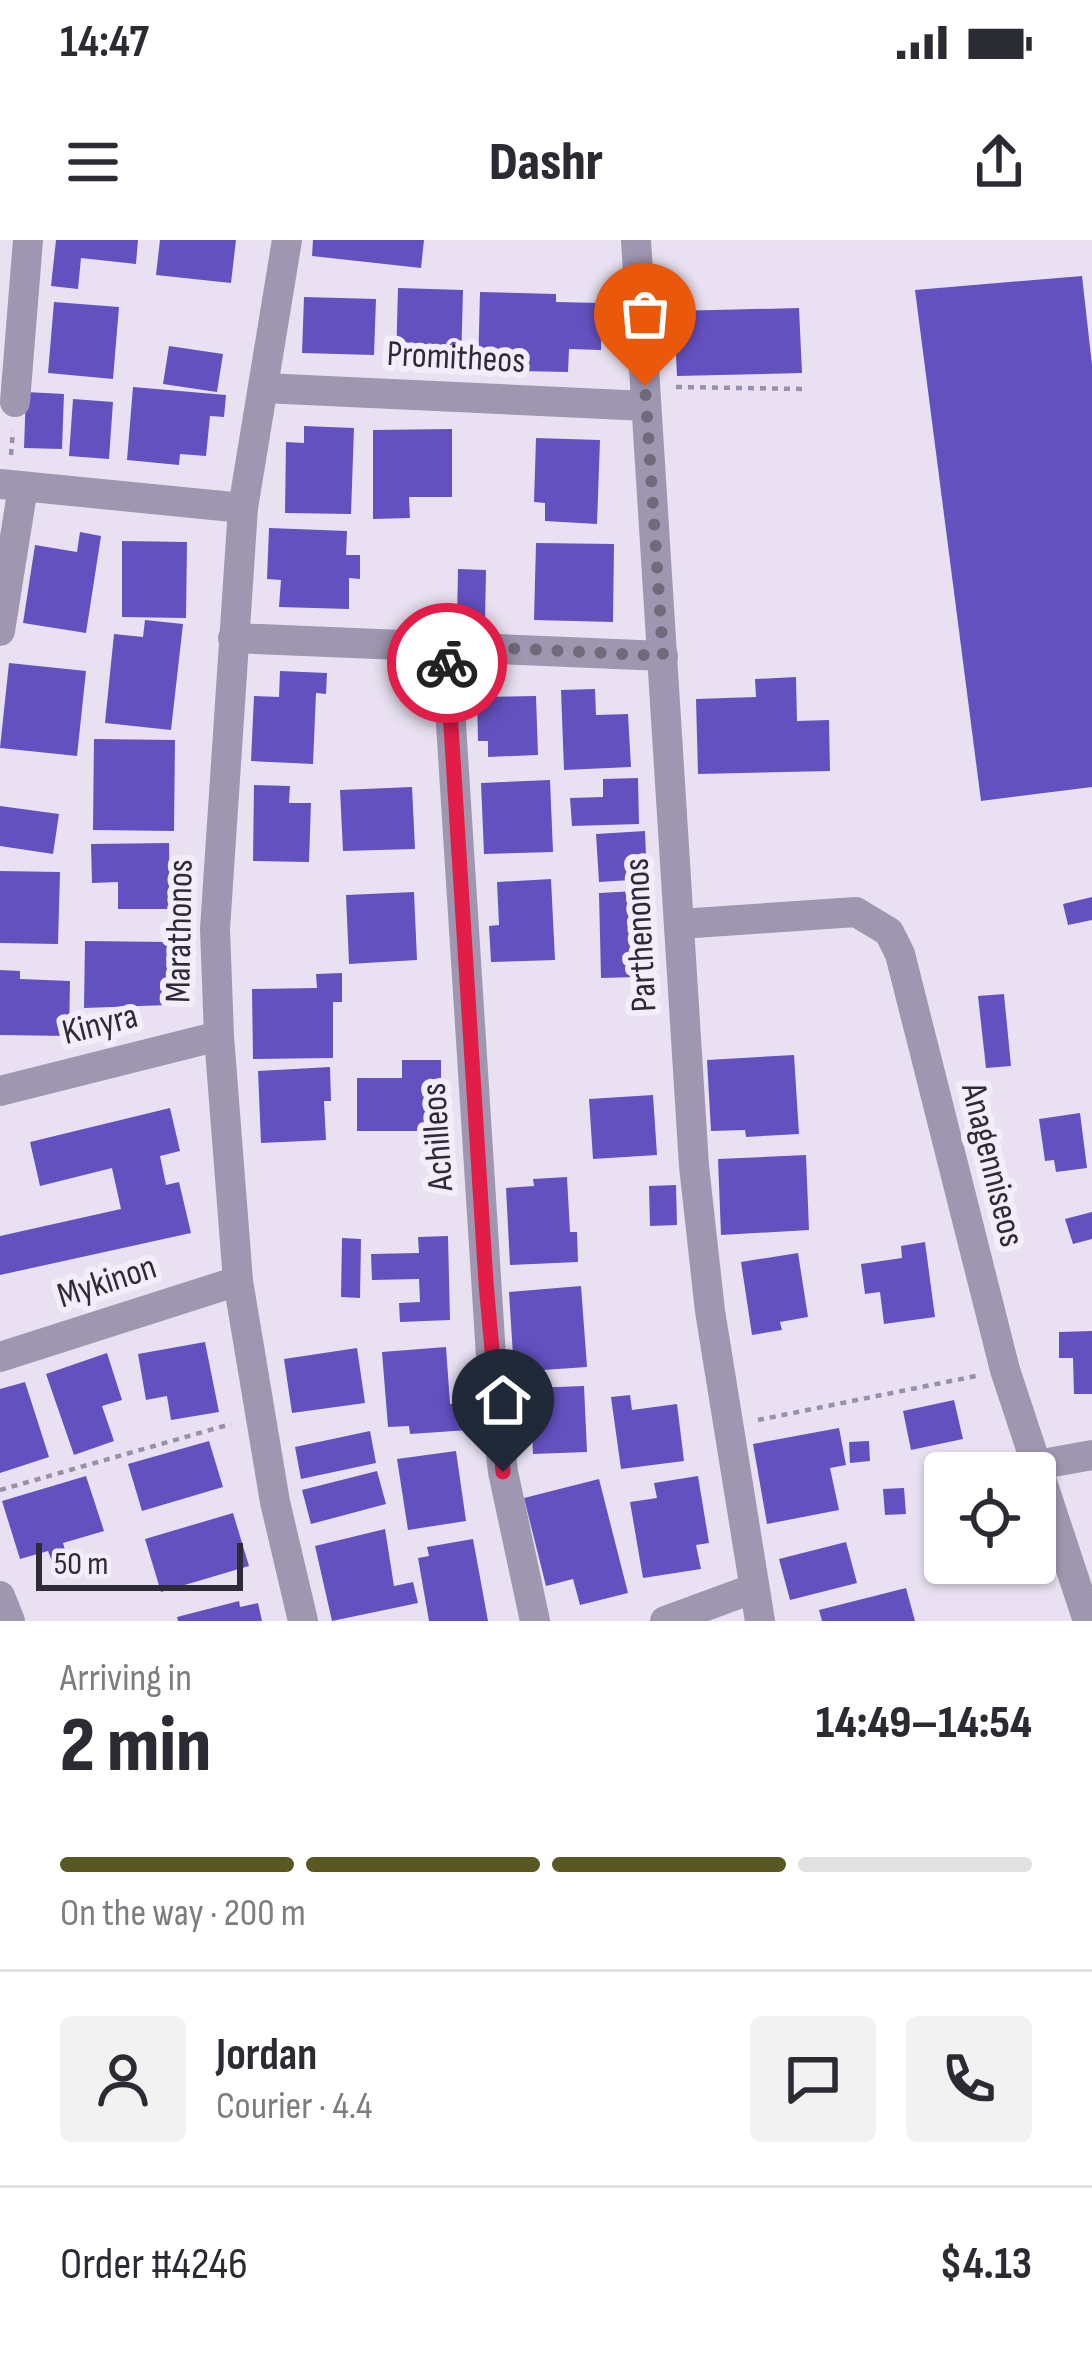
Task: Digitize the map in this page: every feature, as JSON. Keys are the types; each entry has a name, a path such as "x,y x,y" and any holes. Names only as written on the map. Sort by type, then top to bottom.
{"street":[{"name":"Marathonos","path":"287,240 243,508 215,929 238,1281 260,1416 303,1621"},
{"name":"Parthenonos","path":"636,240 694,1166 727,1426 760,1621"},
{"path":"15,402 18,251"},
{"name":"Promitheos","path":"263,388 645,396"},
{"path":"0,631 11,485 243,508"},
{"path":"232,638 663,656"},
{"name":"Achilleos","path":"446,645 493,1372 503,1472 535,1621"},
{"name":"Anagenniseos","path":"680,924 856,912 889,932 900,954 1005,1370 1033,1452"},
{"name":"Kinyra","path":"0,1090 219,1036"},
{"name":"Mykinon","path":"0,1357 238,1281"},
{"path":"1056,1462 1092,1455"},
{"name":"Anagenniseos","path":"1056,1523 1088,1621"},
{"path":"664,1621 752,1589"},
{"path":"0,1596 10,1621"}],"path":[{"path":"645,396 808,389"},
{"path":"11,485 15,402"},
{"path":"727,1426 1005,1370"},
{"path":"0,1490 260,1416"}],"building":[{"path":"56,240 138,240 136,264 81,258 78,289 51,286"},
{"path":"160,240 236,240 231,283 156,275"},
{"path":"313,240 424,240 421,268 312,256"},
{"path":"1082,276 1092,365 1092,787 981,801 915,290"},
{"path":"398,288 463,290 461,365 396,362"},
{"path":"480,292 556,294 556,302 602,303 601,350 569,349 568,372 478,370"},
{"path":"304,297 376,299 374,355 302,353"},
{"path":"54,302 119,307 113,379 48,373"},
{"path":"799,308 802,373 677,376 674,311"},
{"path":"169,346 223,354 217,392 163,384"},
{"path":"133,387 226,395 224,417 210,416 206,456 180,454 179,465 127,460"},
{"path":"26,392 64,394 62,449 24,448"},
{"path":"73,399 113,402 109,459 69,456"},
{"path":"304,426 354,428 351,514 285,513 286,442 304,443"},
{"path":"452,429 452,497 409,497 410,518 373,519 373,430"},
{"path":"536,438 600,440 597,524 545,521 545,503 534,502"},
{"path":"269,528 347,531 346,555 360,555 360,579 349,578 349,609 279,607 281,580 267,579"},
{"path":"80,532 101,536 86,633 23,623 35,545 77,552"},
{"path":"122,541 187,542 186,618 122,617"},
{"path":"536,543 614,544 613,622 534,620"},
{"path":"458,569 486,570 485,622 457,621"},
{"path":"145,620 183,624 171,730 105,723 114,634 143,637"},
{"path":"9,663 86,671 77,756 0,748"},
{"path":"280,671 327,673 326,694 316,693 313,764 251,761 254,696 279,697"},
{"path":"796,677 797,721 829,720 830,771 698,774 696,699 756,697 755,679"},
{"path":"595,689 596,715 628,714 631,767 564,770 561,690"},
{"path":"536,696 538,755 488,757 488,741 478,741 477,697"},
{"path":"94,739 175,740 174,831 93,830"},
{"path":"638,778 639,824 572,826 570,798 603,797 603,779"},
{"path":"550,780 553,852 484,854 481,783"},
{"path":"254,785 290,786 289,803 311,803 309,862 253,861"},
{"path":"412,787 415,849 343,851 340,790"},
{"path":"0,806 59,814 53,854 0,846"},
{"path":"645,831 647,879 599,882 596,834"},
{"path":"169,843 170,909 118,909 118,882 92,883 91,844"},
{"path":"0,871 60,872 58,944 0,943"},
{"path":"551,879 555,960 491,962 489,926 499,925 497,882"},
{"path":"637,891 639,977 601,978 599,893"},
{"path":"414,892 417,960 349,964 346,895"},
{"path":"1092,897 1092,920 1068,925 1063,904"},
{"path":"85,941 169,942 168,1005 84,1008"},
{"path":"0,970 20,971 20,979 70,981 69,1036 0,1035"},
{"path":"342,973 342,1002 333,1002 333,1058 253,1059 252,989 317,988 316,974"},
{"path":"1004,994 1011,1066 986,1068 978,996"},
{"path":"794,1055 799,1134 746,1137 745,1130 711,1131 707,1060"},
{"path":"402,1060 441,1060 441,1079 433,1079 433,1131 357,1131 357,1078 402,1078"},
{"path":"330,1067 331,1101 324,1101 326,1140 261,1143 258,1071"},
{"path":"653,1095 657,1155 593,1159 589,1099"},
{"path":"170,1108 180,1151 160,1156 166,1185 179,1182 191,1233 0,1275 0,1236 121,1209 112,1168 40,1186 30,1142"},
{"path":"1080,1113 1087,1168 1056,1172 1054,1160 1045,1161 1039,1119"},
{"path":"806,1155 809,1230 721,1235 718,1159"},
{"path":"567,1177 570,1232 577,1232 578,1262 510,1265 506,1188 534,1186 533,1179"},
{"path":"676,1185 677,1225 650,1226 649,1186"},
{"path":"1092,1212 1092,1239 1073,1244 1065,1219"},
{"path":"448,1236 450,1320 400,1322 399,1303 420,1302 419,1279 372,1280 371,1254 419,1253 418,1237"},
{"path":"342,1238 361,1239 360,1298 341,1297"},
{"path":"925,1242 935,1317 884,1324 880,1292 865,1294 861,1264 902,1258 901,1246"},
{"path":"798,1253 808,1317 780,1322 782,1330 752,1335 741,1262"},
{"path":"581,1286 587,1367 514,1372 509,1292"},
{"path":"1092,1331 1092,1394 1074,1394 1073,1358 1059,1358 1059,1332"},
{"path":"205,1342 219,1412 171,1420 167,1396 146,1400 138,1354"},
{"path":"446,1347 450,1404 467,1402 469,1430 410,1434 409,1426 388,1427 382,1352"},
{"path":"357,1348 365,1403 292,1413 284,1359"},
{"path":"107,1353 122,1400 102,1406 114,1441 74,1455 46,1374"},
{"path":"25,1382 49,1457 0,1473 0,1389"},
{"path":"584,1386 587,1452 533,1454 530,1388"},
{"path":"630,1395 632,1410 677,1404 684,1461 621,1469 611,1397"},
{"path":"954,1400 963,1439 911,1450 903,1411"},
{"path":"839,1428 846,1465 830,1468 839,1510 767,1524 753,1444"},
{"path":"370,1431 376,1463 301,1479 295,1447"},
{"path":"209,1441 223,1487 142,1511 128,1464"},
{"path":"869,1441 870,1461 850,1463 849,1442"},
{"path":"456,1451 466,1521 408,1530 397,1459"},
{"path":"377,1471 386,1504 311,1524 302,1490"},
{"path":"86,1476 104,1531 63,1543 68,1560 53,1564 48,1551 20,1559 2,1501"},
{"path":"698,1476 709,1543 696,1545 701,1569 643,1578 630,1502 657,1498 654,1483"},
{"path":"599,1479 628,1593 580,1605 573,1579 546,1586 524,1498"},
{"path":"904,1488 906,1514 885,1515 883,1489"},
{"path":"233,1513 249,1566 161,1592 145,1539"},
{"path":"385,1529 394,1586 413,1582 418,1603 332,1621 315,1546"},
{"path":"473,1539 488,1621 429,1621 418,1558 429,1556 427,1547"},
{"path":"846,1542 857,1583 790,1600 779,1559"},
{"path":"906,1588 915,1621 822,1621 819,1610"},
{"path":"239,1601 240,1607 258,1603 262,1621 178,1621 177,1617"}],"way so far":[{"path":"447,663 446,645 663,656 645,386"}],"route":[{"path":"447,663 486,1283 503,1472"}]}
